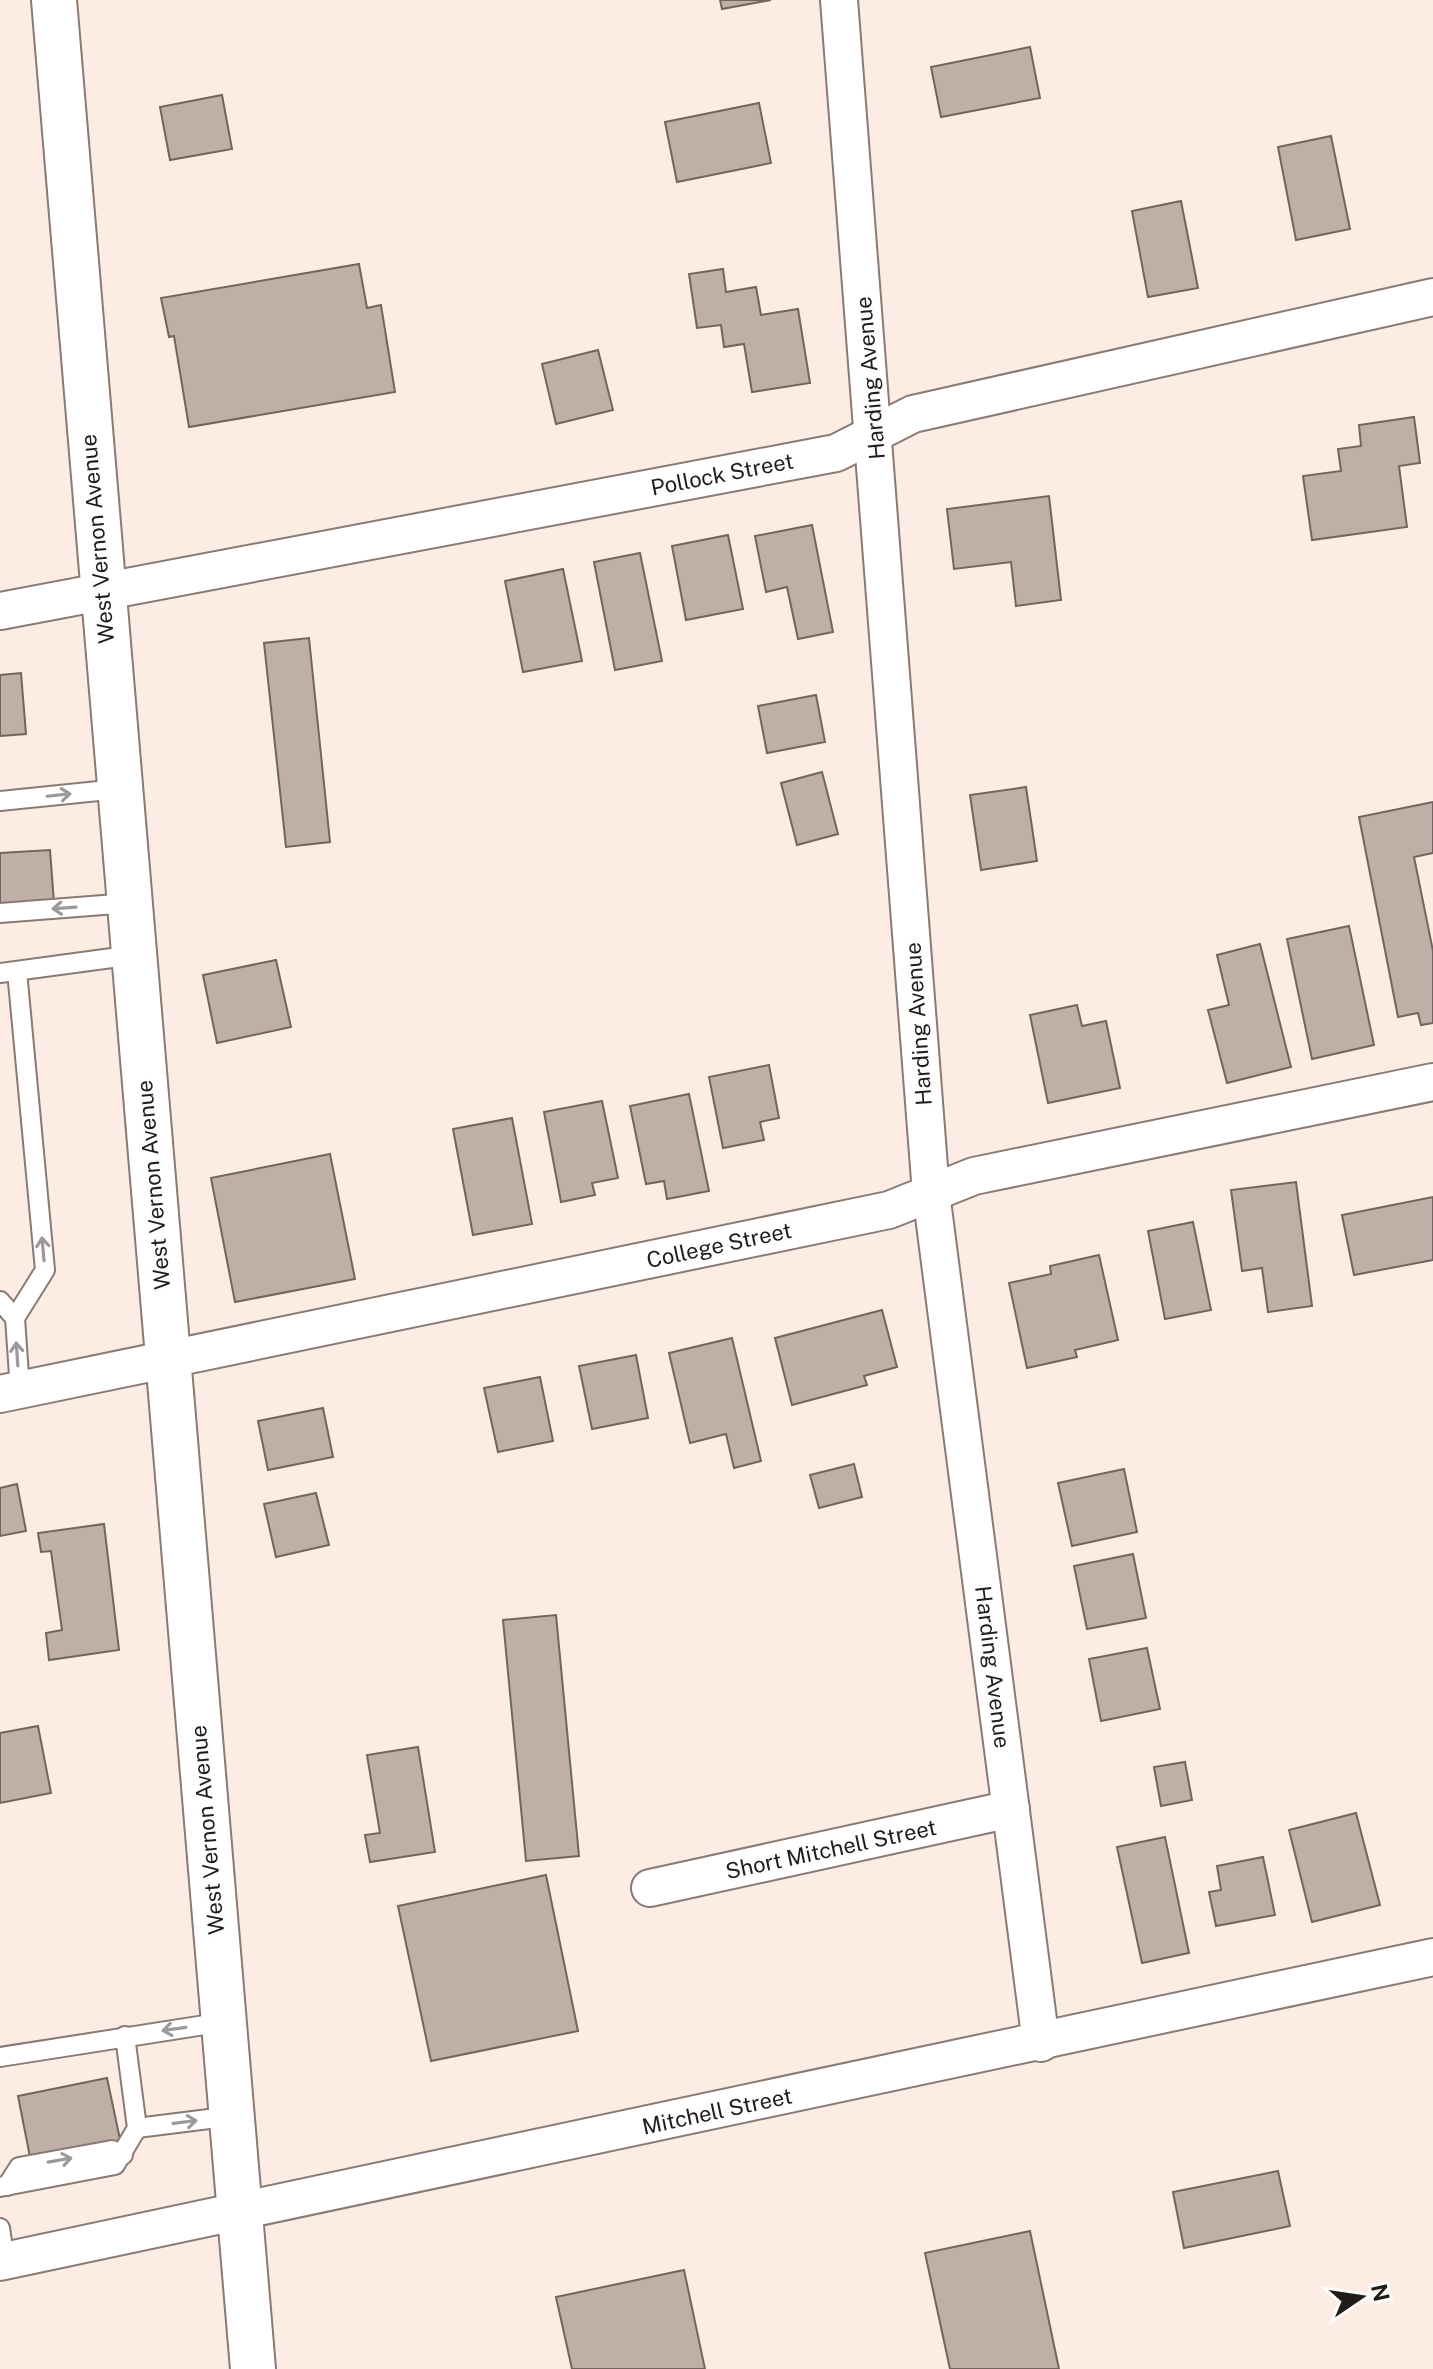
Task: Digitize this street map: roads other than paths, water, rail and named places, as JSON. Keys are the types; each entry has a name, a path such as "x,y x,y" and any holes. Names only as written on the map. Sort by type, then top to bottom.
{"main road":[{"name":"West Vernon Avenue","path":"54,0 101,592 253,2369"}],"street":[{"name":"Harding Avenue","path":"839,0 931,1193 1041,2043"},
{"name":"Pollock Street","path":"0,611 836,453 913,414 1433,297"},
{"name":"College Street","path":"10,1392 889,1210 974,1176 1433,1082"},
{"name":"Short Mitchell Street","path":"650,1888 1011,1809"},
{"name":"Mitchell Street","path":"2,2250 241,2210 1041,2043 1433,1957"}],"lane":[{"path":"0,801 118,789"},
{"path":"0,913 129,903"},
{"path":"10,1392 15,1318 45,1270 9,972 134,955"},
{"path":"0,1301 15,1318"},
{"path":"0,2057 224,2022"},
{"path":"3,2186 115,2165 137,2128 125,2036"},
{"path":"137,2128 233,2116"}]}
